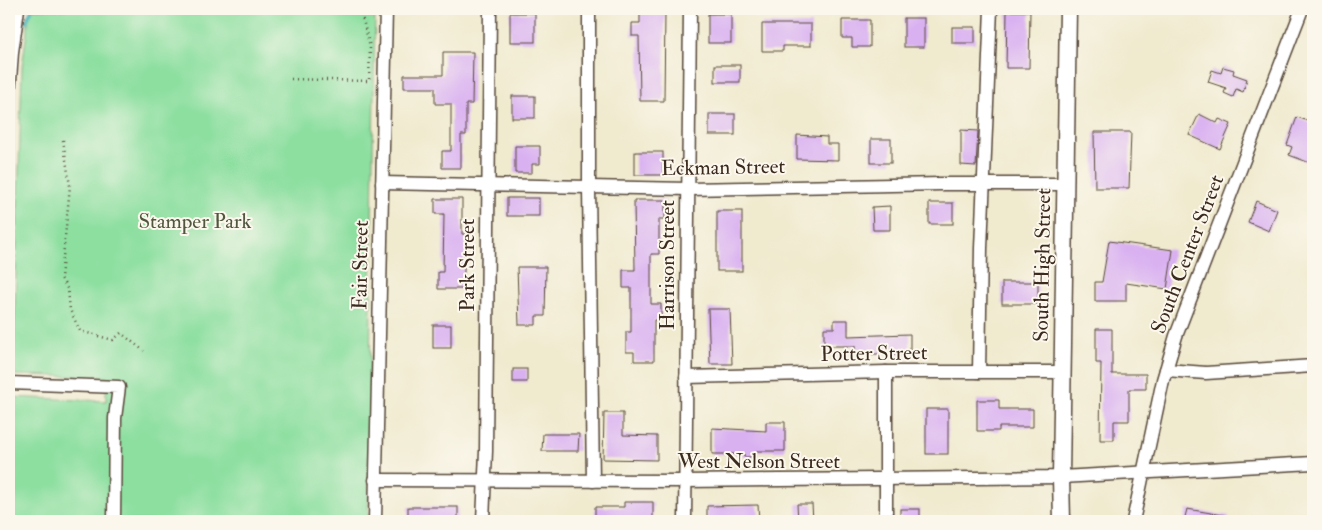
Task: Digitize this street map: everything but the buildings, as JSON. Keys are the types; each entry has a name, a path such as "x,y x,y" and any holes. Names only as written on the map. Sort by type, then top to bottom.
{"main road":[{"name":"South High Street","path":"1062,521 1060,477 1068,9"}],"street":[{"path":"9,95 18,9"},
{"name":"Fair Street","path":"374,521 386,9"},
{"name":"Park Street","path":"483,521 483,481 486,451 490,9"},
{"path":"590,9 589,188 593,481"},
{"name":"Harrison Street","path":"685,521 690,9"},
{"path":"979,372 983,184 991,9"},
{"name":"South Center Street","path":"1133,521 1166,370 1176,336 1302,9"},
{"name":"Eckman Street","path":"382,183 488,187 688,189 1064,184"},
{"path":"1166,370 1206,373 1313,366"},
{"path":"886,372 886,521"},
{"name":"Potter Street","path":"686,377 886,372 1062,372"},
{"path":"9,383 119,387 115,418 114,521"},
{"name":"West Nelson Street","path":"375,480 686,481 1060,477 1313,463"}],"path":[{"path":"291,79 369,81 370,47 360,9"},
{"path":"62,140 70,186 61,278 68,290 70,310 80,331 113,340 120,333 144,351"}],"green space":[{"name":"Stamper Park","path":"30,9 375,9 368,521 9,521 9,397 106,401 106,377 13,375 22,67"}],"waterway":[{"path":"26,22 32,9"}]}
